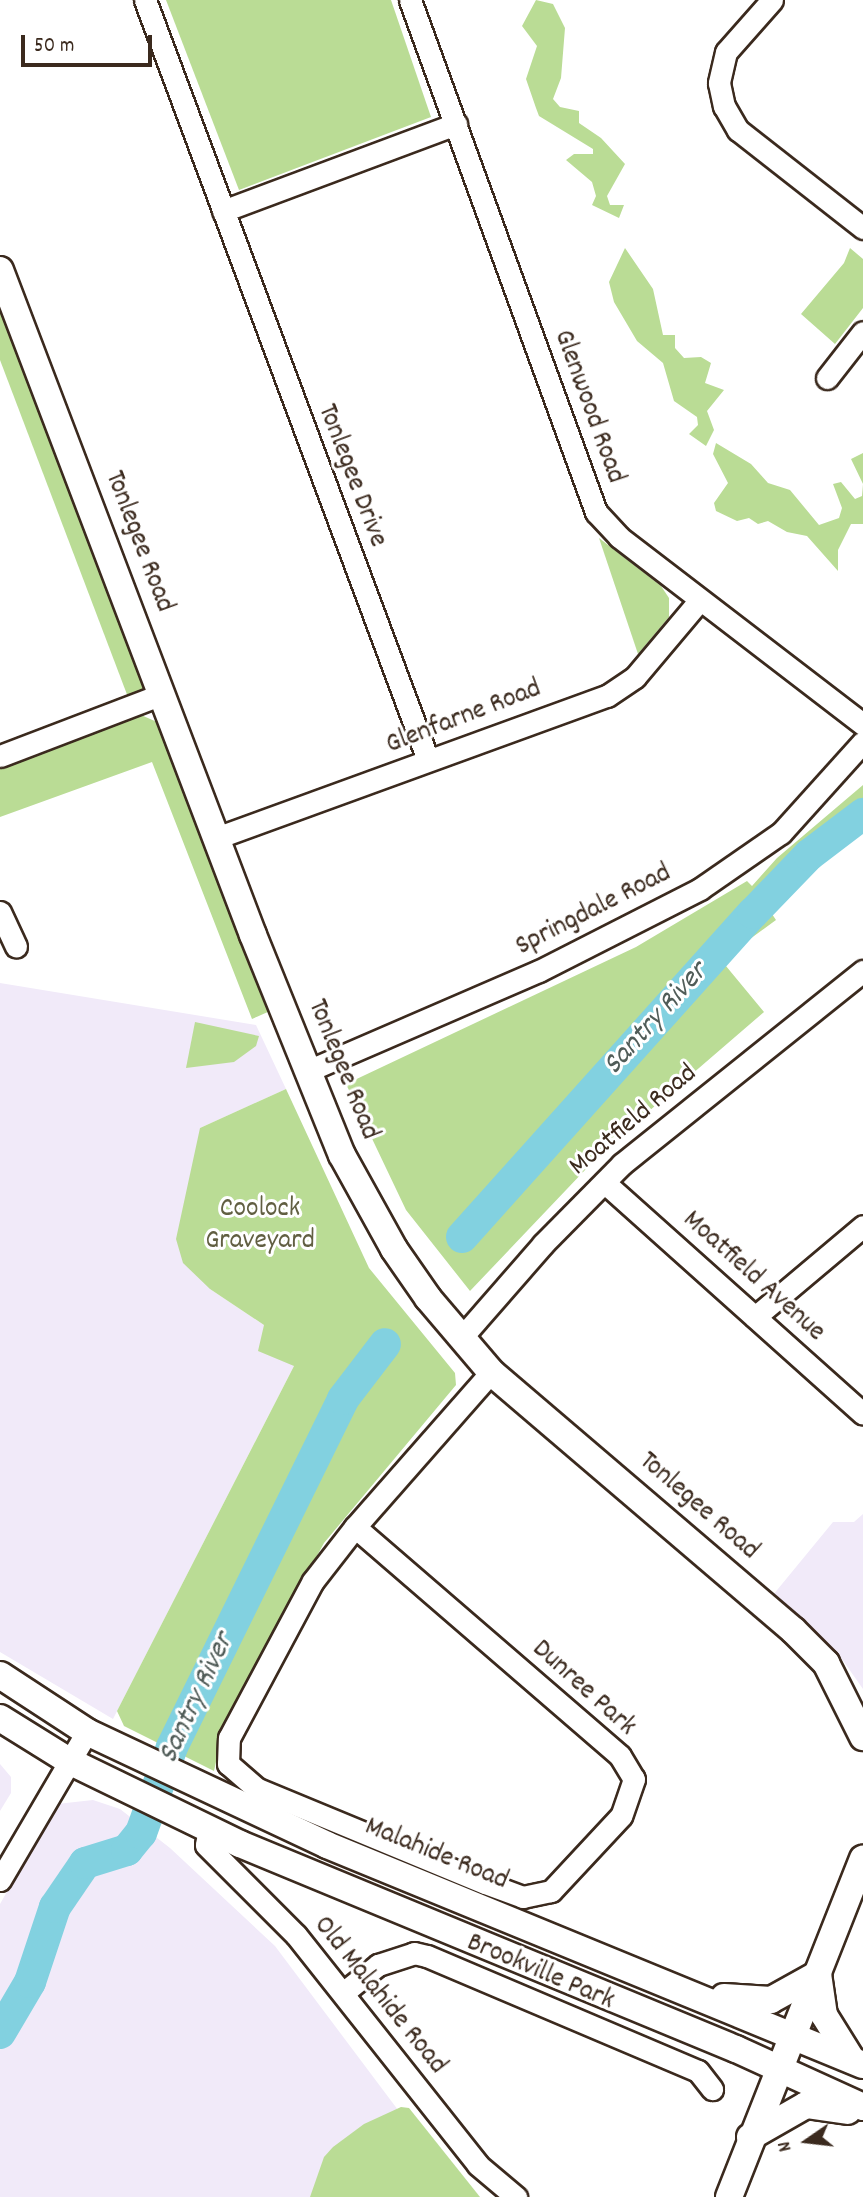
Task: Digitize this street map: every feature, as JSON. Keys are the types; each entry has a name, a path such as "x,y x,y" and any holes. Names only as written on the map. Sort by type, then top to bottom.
{"main road":[{"name":"Tonlegee Road","path":"0,270 216,838 342,1155 371,1209 428,1298 491,1371 793,1630 826,1663 863,1737"},
{"name":"Malahide Road","path":"0,1675 87,1732 327,1845 691,1992 858,2063"},
{"path":"0,1718 69,1761 209,1829 863,2107"},
{"path":"729,2197 750,2137 794,2037 863,1860"},
{"path":"691,1992 771,2000 818,1974"},
{"path":"818,1974 824,2015 858,2063"},
{"path":"750,2137 806,2105 830,2106 863,2116"}],"street":[{"name":"Tonlegee Drive","path":"145,0 428,760"},
{"name":"Glenwood Road","path":"410,0 596,512 619,537 699,601 863,724"},
{"path":"772,0 726,52 719,83 724,106 737,130 863,228"},
{"path":"223,211 456,124"},
{"path":"827,378 863,332"},
{"name":"Glenfarne Road","path":"216,838 607,696 635,677 699,601"},
{"path":"0,756 162,694"},
{"name":"Springdale Road","path":"310,1070 539,971 700,889 781,833 863,742"},
{"path":"0,912 16,947"},
{"name":"Moatfield Road","path":"462,1337 581,1202 605,1183 622,1164 863,971"},
{"name":"Moatfield Avenue","path":"605,1183 863,1414"},
{"path":"755,1317 863,1226"},
{"name":"Dunree Park","path":"355,1527 620,1756 634,1779 621,1816 551,1891 523,1897 485,1883 256,1788 228,1764 229,1738 313,1581 355,1527 491,1371"},
{"path":"0,1880 87,1732"},
{"name":"Old Malahide Road","path":"209,1829 206,1845 296,1935 478,2165 516,2197"},
{"name":"Brookville Park","path":"343,1993 378,1965 414,1953 427,1956 698,2071 712,2089"}],"shaded area":[{"path":"0,983 256,1025 286,1089 200,1128 210,1289 264,1325 294,1366 113,1719 0,1652"},
{"path":"863,1514 863,1689 837,1652 773,1595 833,1522 854,1522"},
{"path":"0,1764 11,1777 11,1793 0,1811"},
{"path":"93,1800 120,1809 170,1848 275,1946 440,2166 472,2197 0,2197 0,1904 57,1804"}],"green space":[{"path":"166,0 391,0 431,117 239,190"},
{"path":"536,0 553,4 565,28 561,78 553,99 560,107 579,111 579,123 601,138 625,164 607,196 610,205 624,205 619,218 592,205 596,196 592,182 566,160 574,154 593,154 593,149 539,116 526,79 537,46 522,26"},
{"path":"625,248 653,289 663,335 675,335 675,348 684,358 701,357 711,363 705,383 724,390 707,411 714,430 706,446 689,434 698,425 697,417 674,401 663,363 637,341 614,302 609,282"},
{"path":"850,248 863,259 863,308 835,344 801,314 844,263"},
{"path":"0,271 162,693 131,705 0,360"},
{"path":"716,443 751,464 768,483 790,490 819,525 839,518 842,508 833,484 841,482 855,499 862,496 863,484 863,524 851,524 838,550 838,571 807,536 787,532 768,521 758,524 749,518 737,521 716,511 714,503 728,483 713,454"},
{"path":"863,453 863,484 851,459"},
{"path":"599,538 661,586 669,598 669,617 638,654"},
{"path":"141,715 157,722 173,757 270,1011 252,1019 152,762 0,817 0,766"},
{"path":"863,785 863,829 768,908 776,920 721,960 764,1012 605,1149 470,1291 406,1210 346,1084 636,947 747,881 752,886 777,858"},
{"path":"195,1022 259,1036 256,1046 234,1062 186,1068"},
{"name":"Coolock Graveyard","path":"286,1089 369,1268 455,1373 456,1385 324,1543 224,1725 214,1771 124,1726 117,1711 294,1366 258,1351 264,1325 210,1289 183,1263 176,1239 200,1128"},
{"path":"401,2107 409,2108 480,2197 310,2197 324,2157 333,2147 364,2124"}],"waterway":[{"name":"Santry River","path":"462,1237 753,913 809,855 863,814"},
{"name":"Santry River","path":"0,2033 30,1982 55,1907 85,1863 127,1850 141,1833 172,1747 343,1399 385,1344"}]}
